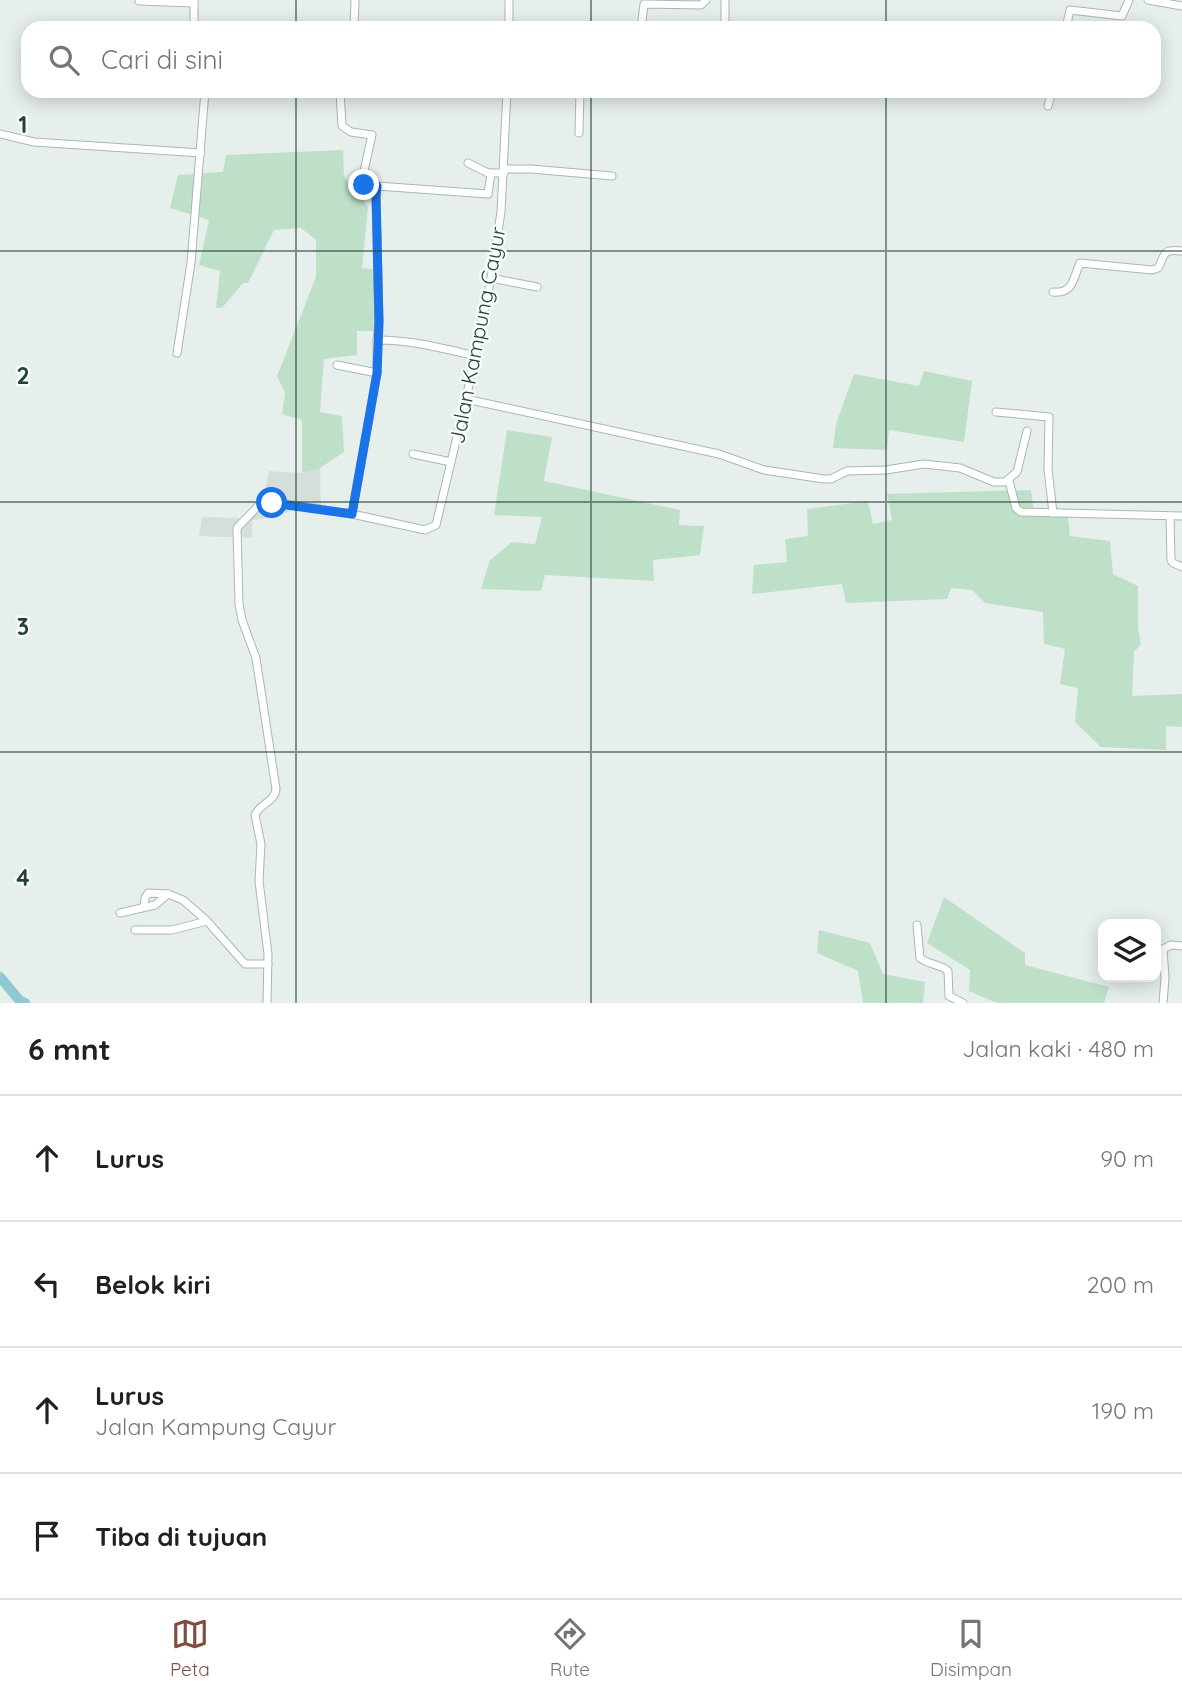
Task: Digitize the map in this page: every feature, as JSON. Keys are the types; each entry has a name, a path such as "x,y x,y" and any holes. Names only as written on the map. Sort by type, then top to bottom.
{"street":[{"path":"354,21 355,0"},
{"path":"509,0 509,21"},
{"path":"642,21 644,4 701,5 706,0"},
{"path":"724,21 725,0"},
{"path":"1068,21 1070,10 1122,16 1129,0"},
{"path":"1148,0 1182,6"},
{"path":"139,2 194,1 194,21"},
{"path":"177,353 187,297 205,98"},
{"path":"340,98 342,126 351,132 372,135 362,180 364,185 488,194 491,173"},
{"name":"Jalan Kampung Cayur","path":"352,514 425,530 433,528 439,519 491,278 501,212 507,98"},
{"path":"579,132 580,98"},
{"path":"1048,106 1050,98"},
{"path":"0,134 34,142 201,153"},
{"path":"468,163 491,173 531,169 612,176"},
{"path":"267,1003 268,964 258,881 261,844 255,815 259,808 272,800 276,789 256,658 239,604 237,530 239,523 258,505 286,504 352,514 377,373 377,186"},
{"path":"1053,292 1062,293 1068,290 1073,284 1080,263 1152,270 1158,268 1162,255 1168,251 1182,251"},
{"path":"491,278 537,287"},
{"path":"377,340 409,342 475,356"},
{"path":"337,365 377,373"},
{"path":"466,400 719,454 764,470 831,479 847,471 872,471 924,464 968,470 994,482 1009,481 1020,464 1027,431"},
{"path":"996,412 1049,417 1048,469 1053,513"},
{"path":"413,454 451,463"},
{"path":"1009,481 1018,511 1182,516"},
{"path":"1170,517 1171,559 1182,568"},
{"path":"144,907 148,893 168,894 183,900 207,920 245,964 268,964"},
{"path":"120,913 158,903 168,894"},
{"path":"135,930 172,930 207,920"},
{"path":"917,925 920,958 948,971 947,1000 963,1003"},
{"path":"1163,1003 1163,949 1171,944 1182,946"}],"shaded area":[{"path":"320,468 321,509 297,508 278,516 252,520 252,538 199,536 202,517 241,518 263,499 269,471 302,473"}],"green space":[{"path":"343,150 344,176 368,207 362,268 382,270 376,313 377,331 357,331 357,355 324,359 320,412 342,416 344,452 320,468 302,473 302,420 282,414 285,393 277,376 316,277 316,240 301,228 274,230 248,283 243,283 222,308 216,308 220,271 199,265 209,220 170,208 178,175 223,172 226,155"},
{"path":"924,371 972,381 964,442 889,430 887,450 833,448 836,424 854,374 919,386"},
{"path":"507,430 552,437 544,481 680,510 679,525 704,526 700,555 653,560 654,581 545,575 541,591 481,589 490,560 512,542 535,544 542,517 494,515"},
{"path":"1031,490 1034,513 1068,517 1070,536 1110,541 1113,574 1138,586 1138,628 1141,644 1134,652 1132,696 1182,694 1182,727 1166,726 1166,750 1101,747 1075,722 1078,688 1060,684 1065,649 1044,644 1043,612 985,603 972,590 951,588 947,599 846,603 842,584 752,594 754,565 787,562 785,539 808,536 807,509 868,501 873,524 892,520 887,494"},
{"path":"944,897 1025,953 1025,965 1109,987 1104,1003 997,1003 969,991 970,970 927,943"},
{"path":"819,930 870,943 883,974 925,982 923,1003 863,1003 858,971 817,953"}],"waterway":[{"path":"0,977 20,1001 25,1003"}],"route":[{"path":"272,503 352,514 377,373 376,344 379,322 377,186 364,185"}]}
